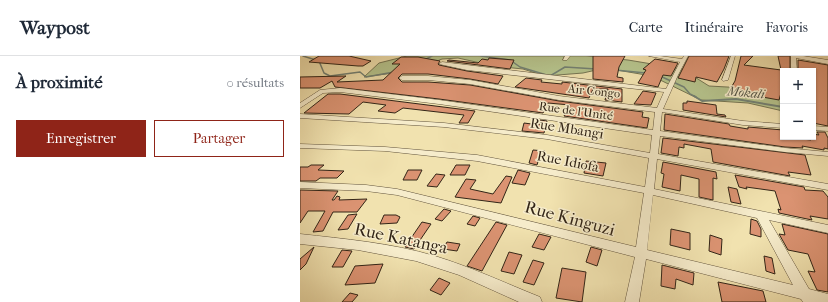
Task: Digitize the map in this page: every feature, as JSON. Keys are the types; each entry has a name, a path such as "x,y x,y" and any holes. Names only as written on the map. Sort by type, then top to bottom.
{"street":[{"path":"632,302 641,254 659,110 684,59 652,56"},
{"path":"725,80 733,56"},
{"path":"794,68 794,56 814,58 828,62"},
{"path":"442,64 667,91"},
{"name":"Air Congo","path":"402,78 428,78 470,82 559,98 659,110 743,123 780,126"},
{"name":"Rue de l'Unité","path":"300,106 322,92 340,90 432,101 657,133 828,154"},
{"name":"Rue Mbangi","path":"300,116 444,126 547,137 600,145 654,157 828,186"},
{"path":"816,128 828,129"},
{"name":"Rue Idiofa","path":"300,146 393,149 477,158 648,191 828,229"},
{"name":"Rue Kinguzi","path":"300,186 366,188 397,192 641,254 808,299 828,300"},
{"path":"761,216 808,299"},
{"name":"Rue Katanga","path":"300,238 365,246 424,258 454,267 535,302"}],"green space":[{"path":"407,56 586,56 628,60 682,69 709,86 763,89 780,92 780,110 748,103 701,100 652,76 605,68 583,73 545,76 523,69 494,66 458,58 442,59 415,70 364,77 379,63"}],"building":[{"path":"319,56 349,56 371,61 363,66 309,62"},
{"path":"593,56 625,56 619,67 617,77 623,78 623,82 593,79"},
{"path":"689,56 729,56 717,82 696,77 695,82 678,78"},
{"path":"741,56 753,56 744,65 780,70 779,100 729,91 735,81"},
{"path":"778,56 790,56 790,68 781,68"},
{"path":"401,57 418,57 440,61 438,64 439,65 503,76 498,84 428,74 402,74 398,78 402,82 470,85 559,101 643,112 642,117 649,118 647,128 564,116 570,105 548,103 543,113 335,87 332,81 320,88 300,88 300,77 346,76 337,82 383,80 400,64 392,64"},
{"path":"489,58 514,60 510,69 447,61 478,63 482,59 488,60"},
{"path":"655,59 678,63 671,76 663,75 658,87 638,83 646,70 643,69"},
{"path":"798,60 828,65 828,126 816,124 816,68 798,68"},
{"path":"526,78 542,80 541,82 562,84 562,82 622,89 622,102 605,100 608,89 593,89 589,98 515,87"},
{"path":"643,91 656,93 651,105 634,104"},
{"path":"328,94 340,94 475,111 468,123 459,123 464,115 403,108 395,113 378,111 386,105 363,102 349,114 304,113"},
{"path":"687,101 716,105 717,114 725,115 726,117 683,110 683,103 687,103"},
{"path":"665,114 729,124 730,126 748,129 748,127 780,130 780,140 816,140 816,134 819,135 817,132 825,132 828,138 828,149 824,148 824,150 802,146 803,148 785,147 664,130"},
{"path":"540,120 547,121 544,133 522,131 524,123 539,125"},
{"path":"663,138 805,155 811,175 788,172 790,176 713,162 711,149 684,144 684,148 679,147 678,156 661,153"},
{"path":"533,150 545,151 542,159 539,158 537,165 529,163"},
{"path":"586,161 606,163 603,176 584,173"},
{"path":"663,162 716,172 717,179 713,178 713,200 699,197 699,179 681,175 680,191 662,187 664,174 661,173"},
{"path":"311,165 324,165 318,170 344,171 337,178 320,178 316,181 300,181 300,167 308,167"},
{"path":"456,165 470,165 465,175 450,175"},
{"path":"408,170 422,170 417,180 403,180"},
{"path":"518,170 530,173 525,185 512,183"},
{"path":"436,174 445,175 437,187 427,186"},
{"path":"735,175 804,187 805,190 823,191 828,197 828,219 810,216 812,220 779,213 778,209 781,210 775,191 739,187"},
{"path":"506,176 512,177 501,203 455,197 466,179 476,180 470,189 493,194"},
{"path":"728,187 737,189 741,204 731,202"},
{"path":"300,190 338,191 332,200 334,200 337,196 340,197 339,200 367,199 357,212 333,212 323,231 313,232 325,211 308,211 300,223"},
{"path":"444,209 451,211 442,221 435,219"},
{"path":"357,214 348,229 338,230 348,215"},
{"path":"384,215 396,215 400,217 397,223 380,224"},
{"path":"473,216 480,218 475,226 467,224"},
{"path":"751,219 757,221 761,229 761,237 750,234"},
{"path":"422,222 431,224 414,249 405,247"},
{"path":"496,222 507,225 482,271 467,266"},
{"path":"782,224 828,234 828,292 817,290 808,271 815,272 808,254 788,250 779,234 785,235"},
{"path":"671,229 690,233 690,250 670,245"},
{"path":"539,234 551,237 544,250 532,247"},
{"path":"710,235 722,239 721,255 709,251"},
{"path":"447,242 460,244 457,251 443,249"},
{"path":"314,247 306,264 300,270 300,259"},
{"path":"591,247 602,250 597,266 586,262"},
{"path":"342,250 352,251 343,267 332,267"},
{"path":"509,252 522,255 514,274 501,271"},
{"path":"764,256 772,258 775,274 766,271"},
{"path":"533,260 544,263 534,285 523,282"},
{"path":"383,264 375,283 345,285 355,266"},
{"path":"662,265 694,273 693,285 676,279 675,289 661,286"},
{"path":"562,268 586,272 582,302 556,298"},
{"path":"439,278 450,283 441,295 430,290"},
{"path":"718,282 763,291 766,302 722,302"},
{"path":"350,293 358,295 352,302 342,302"}],"waterway":[{"name":"Mokali","path":"303,56 319,61 324,73 330,76 360,72 366,77 394,72"},
{"name":"Mokali","path":"424,60 432,56"},
{"name":"Mokali","path":"481,56 510,60 520,67 550,76 565,67 596,69"},
{"name":"Mokali","path":"615,70 646,73"},
{"name":"Mokali","path":"660,76 684,87 694,96"},
{"name":"Mokali","path":"694,96 702,101 736,99 780,106"}]}
